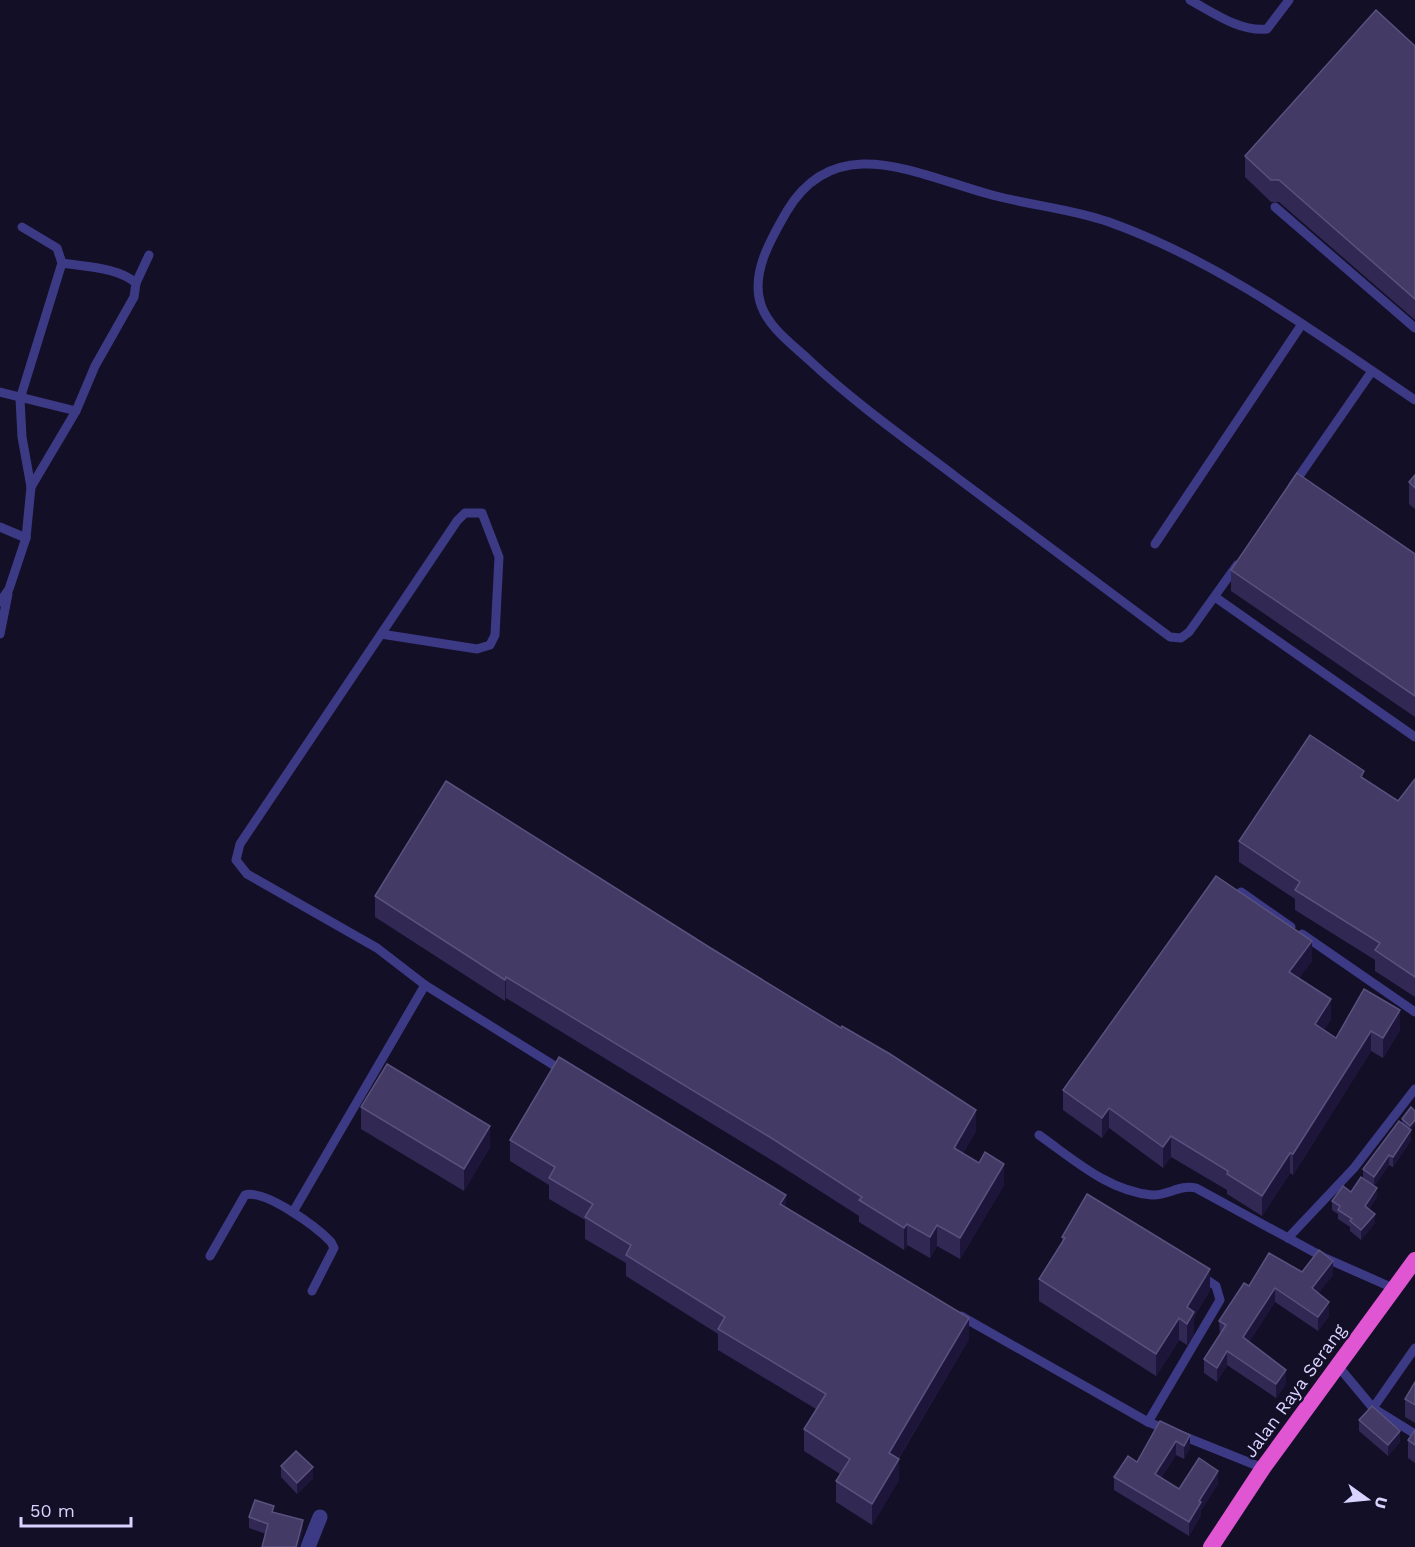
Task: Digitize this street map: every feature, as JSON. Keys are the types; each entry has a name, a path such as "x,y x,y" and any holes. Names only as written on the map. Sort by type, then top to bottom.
{"highway":[{"name":"Jalan Raya Serang","path":"1211,1547 1263,1468 1415,1260"}],"street":[{"path":"308,1547 320,1517"}],"lane":[{"path":"1190,0 1255,31 1267,29 1289,0"},
{"path":"1242,558 1189,632 1181,638 1170,637 837,388 782,336 761,304 760,267 772,236 808,182 826,170 855,164 883,164 1002,198 1107,221 1211,267 1302,324 1415,400"},
{"path":"1275,207 1415,328"},
{"path":"0,634 9,589 26,538 31,488 22,437 20,399 62,263 57,248 22,227"},
{"path":"31,488 76,411 95,366 134,297 136,283 149,255"},
{"path":"62,263 106,270 128,276 136,283"},
{"path":"1155,544 1302,324"},
{"path":"1290,489 1372,371"},
{"path":"0,392 20,399 76,411"},
{"path":"381,634 477,649 490,645 495,635 499,557 482,513 465,513 457,521 381,634 240,844 236,860 247,874 377,948 425,985 576,1078"},
{"path":"0,527 26,538"},
{"path":"0,602 9,589"},
{"path":"1215,597 1415,737"},
{"path":"1241,892 1415,1012"},
{"path":"293,1212 425,985"},
{"path":"1288,1238 1353,1168 1415,1089"},
{"path":"1039,1135 1098,1176 1124,1190 1157,1195 1187,1186 1196,1188 1288,1238 1393,1288"},
{"path":"210,1256 245,1196 258,1196 293,1212 323,1233 334,1248 312,1291"},
{"path":"1148,1422 1220,1300 1216,1286 1187,1268"},
{"path":"950,1310 1148,1422 1263,1468"},
{"path":"1373,1408 1415,1348"},
{"path":"1338,1366 1373,1408 1415,1434"}],"building":[{"path":"1376,10 1415,46 1415,299 1279,180 1271,180 1245,156"},
{"path":"1297,473 1415,554 1415,696 1231,570"},
{"path":"1415,475 1415,488 1409,482"},
{"path":"1310,735 1364,771 1361,777 1398,801 1415,779 1415,977 1375,950 1380,943 1295,890 1300,882 1239,841"},
{"path":"446,781 709,947 841,1028 842,1026 890,1054 976,1110 954,1148 979,1163 985,1152 1004,1164 960,1238 937,1225 930,1237 907,1224 904,1228 859,1200 862,1197 773,1139 506,977 505,980 375,896"},
{"path":"1216,876 1312,941 1289,972 1331,999 1315,1024 1336,1038 1364,989 1400,1010 1383,1038 1371,1031 1293,1154 1290,1153 1262,1196 1227,1174 1228,1171 1171,1136 1163,1147 1109,1108 1102,1118 1063,1090"},
{"path":"559,1057 786,1195 780,1204 969,1318 889,1453 899,1459 872,1504 836,1481 850,1459 804,1429 826,1394 718,1329 725,1317 626,1255 631,1245 585,1217 593,1204 549,1178 555,1167 510,1140"},
{"path":"387,1064 490,1126 464,1169 361,1107"},
{"path":"1411,1107 1415,1111 1415,1120 1410,1126 1402,1119"},
{"path":"1399,1121 1411,1130 1393,1157 1389,1155 1374,1177 1363,1169"},
{"path":"1361,1177 1377,1188 1365,1206 1375,1214 1361,1230 1350,1221 1352,1219 1338,1210 1340,1206 1332,1201 1343,1186 1351,1192"},
{"path":"1087,1194 1210,1269 1187,1307 1194,1312 1187,1324 1179,1318 1156,1354 1039,1279 1065,1238 1062,1237"},
{"path":"1319,1250 1333,1261 1312,1288 1329,1302 1318,1317 1275,1288 1243,1337 1286,1370 1276,1384 1227,1351 1217,1368 1204,1359 1226,1325 1219,1321 1244,1283 1249,1286 1269,1253 1302,1272"},
{"path":"1415,1382 1415,1405 1405,1399"},
{"path":"1372,1406 1400,1431 1388,1445 1359,1420"},
{"path":"1160,1421 1190,1435 1184,1446 1176,1441 1155,1474 1179,1489 1199,1458 1218,1471 1189,1522 1114,1477 1128,1456 1137,1462"},
{"path":"1415,1430 1415,1445 1408,1440"},
{"path":"296,1451 313,1467 297,1483 281,1466"},
{"path":"255,1500 274,1506 272,1512 303,1520 296,1547 262,1547 268,1524 249,1517"}]}
